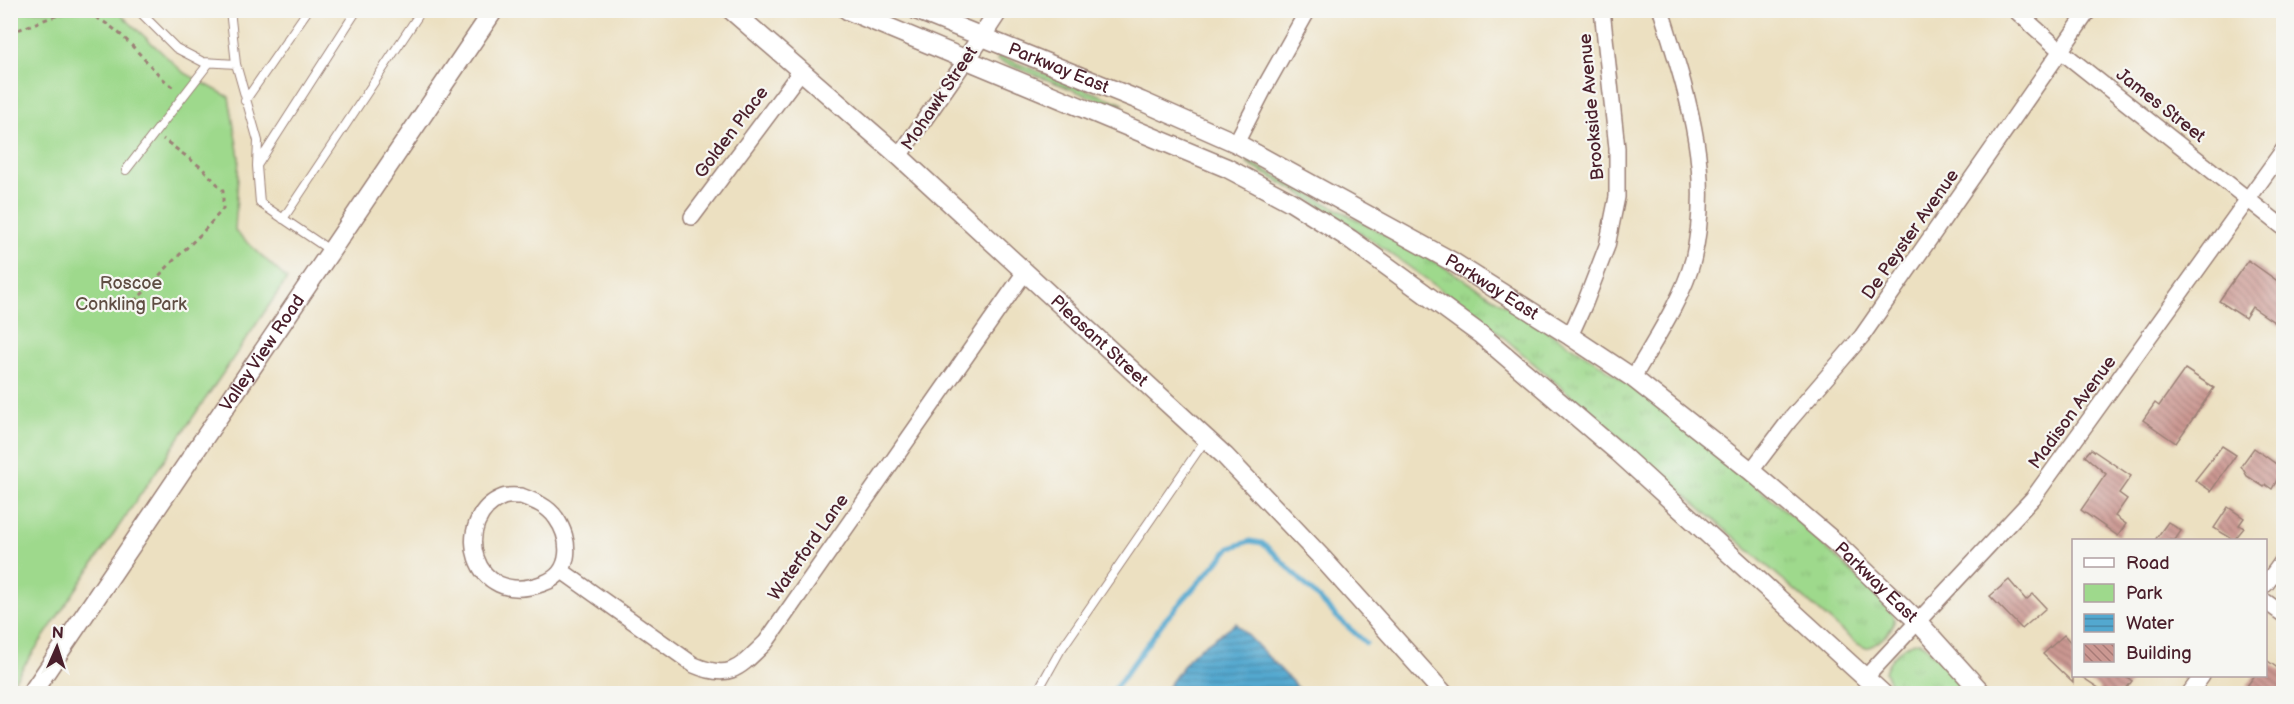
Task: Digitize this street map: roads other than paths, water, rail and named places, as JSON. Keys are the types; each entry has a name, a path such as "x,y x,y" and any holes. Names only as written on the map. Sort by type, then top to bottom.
{"street":[{"name":"Valley View Road","path":"31,693 494,10"},
{"name":"Pleasant Street","path":"731,10 900,156 1206,438 1323,559 1444,693"},
{"name":"Parkway East","path":"847,10 1227,168 1291,202 1350,239 1480,334 1618,452 1883,693"},
{"name":"Parkway East","path":"916,10 1141,101 1236,143 1453,262 1570,336 1634,378 1751,471 1837,544 1918,622 1983,693"},
{"name":"Mohawk Street","path":"900,156 999,10"},
{"path":"1236,143 1308,10"},
{"name":"Brookside Avenue","path":"1570,336 1607,246 1617,197 1617,148 1602,10"},
{"path":"1634,378 1680,293 1692,261 1700,208 1700,158 1689,99 1661,10"},
{"name":"James Street","path":"2015,10 2061,51 2283,228"},
{"name":"De Peyster Avenue","path":"1751,471 1789,421 1862,336 2089,10"},
{"name":"Golden Place","path":"692,217 801,71"},
{"name":"Madison Avenue","path":"1866,677 2033,498 2283,148"},
{"name":"Waterford Lane","path":"562,571 694,665 708,672 720,674 741,667 766,642 1025,272"},
{"path":"521,496 539,502 555,517 566,536 567,558 562,571 552,580 528,589 506,588 490,579 477,562 473,539 480,517 486,508 504,497 521,496"},
{"path":"2267,581 2283,559"},
{"path":"2267,603 2283,615"},
{"path":"2189,693 2201,677"}],"lane":[{"path":"138,10 177,48 203,62 236,64"},
{"path":"230,10 236,64 258,141 260,203 331,251"},
{"path":"245,101 308,10"},
{"path":"257,165 357,10"},
{"path":"283,219 422,10"},
{"path":"126,170 209,63"},
{"path":"1036,693 1060,651 1206,438"}],"water":[{"path":"1236,623 1303,693 1163,693 1192,654"}],"waterway":[{"path":"1111,694 1164,621 1230,548 1250,541 1262,543 1276,555 1366,643"}],"park label":[{"name":"Roscoe Conkling Park","path":"131,293"}]}
